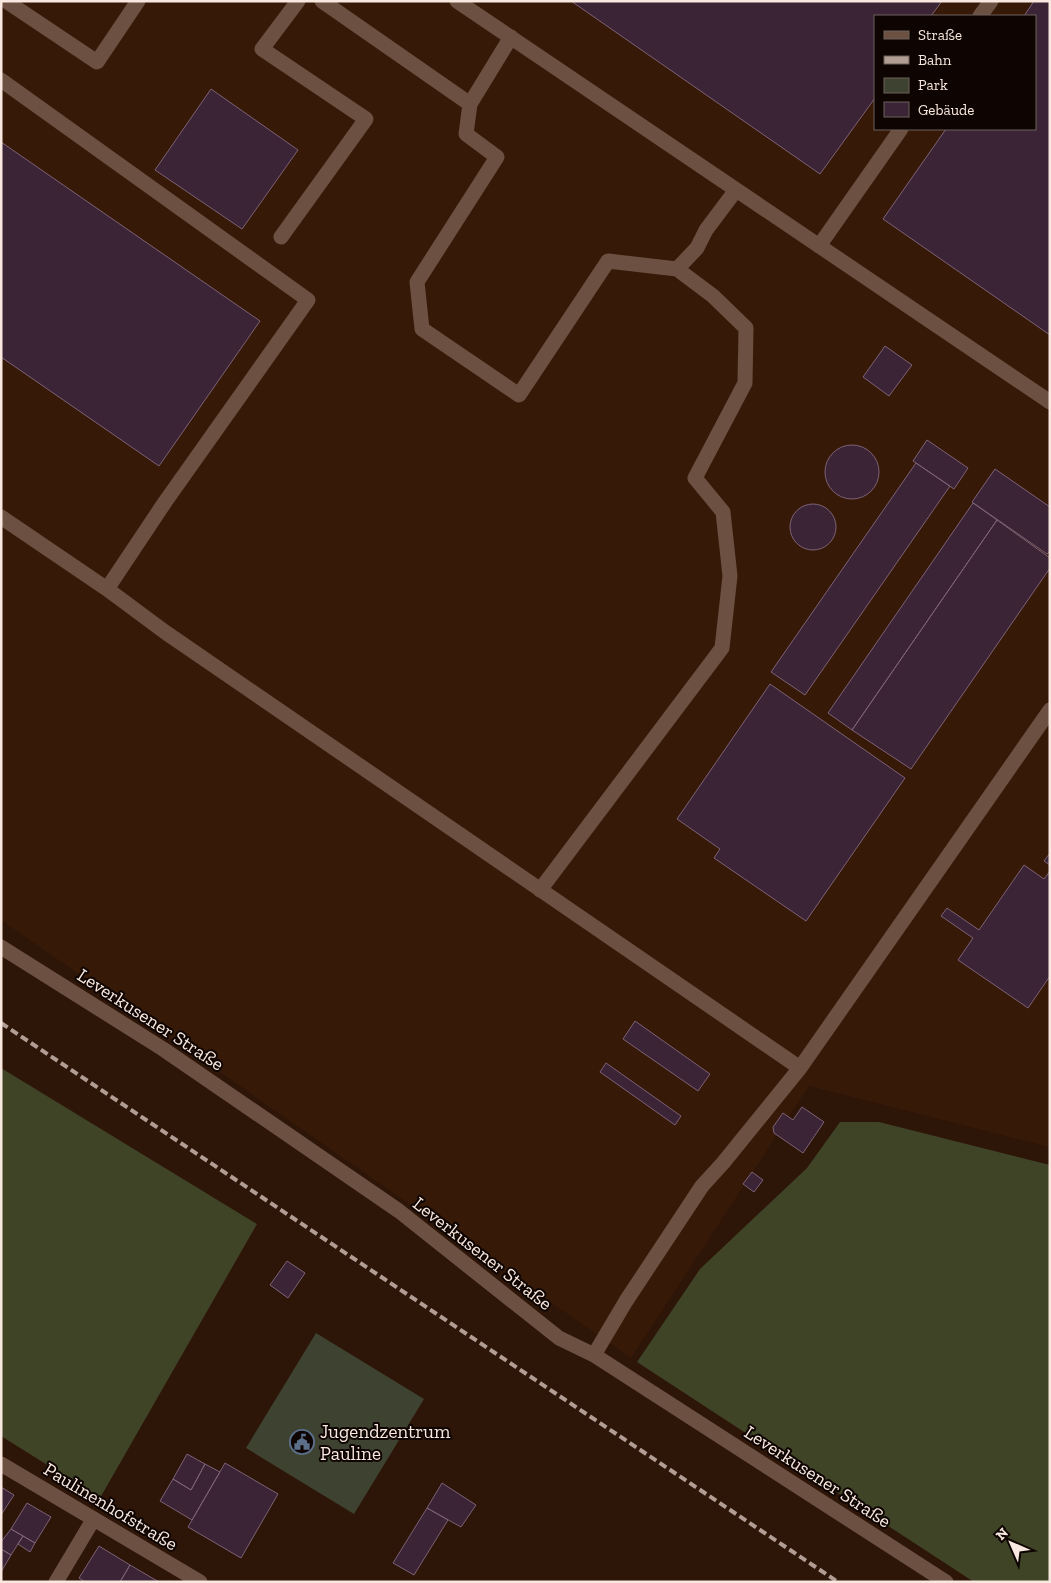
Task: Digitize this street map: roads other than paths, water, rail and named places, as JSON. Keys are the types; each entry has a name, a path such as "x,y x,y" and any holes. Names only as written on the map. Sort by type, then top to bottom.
{"street":[{"path":"6,1 97,62 138,1"},
{"path":"281,237 366,119 262,49 298,1"},
{"path":"322,1 470,104"},
{"path":"457,1 1050,402"},
{"path":"981,15 991,1"},
{"path":"511,37 470,104 466,134 497,158 417,282 422,329 518,395 608,261 677,269 713,296 746,328 745,383 695,478 723,512 730,576 722,648 540,890"},
{"path":"1,80 308,300 165,502 107,589"},
{"path":"819,246 900,130"},
{"path":"677,269 697,248 706,230 736,190"},
{"path":"1,517 107,589 165,632 800,1068"},
{"path":"594,1355 626,1301 702,1186 724,1163 800,1068 1050,710"},
{"name":"Leverkusener Straße","path":"1,947 163,1048 399,1211 560,1338 594,1355 946,1582"},
{"name":"Paulinenhofstraße","path":"1,1464 200,1582"},
{"path":"56,1582 93,1520"}],"railway":[{"path":"1,1023 838,1582"}],"place":[{"name":"Jugendzentrum Pauline","path":"302,1442"}]}
